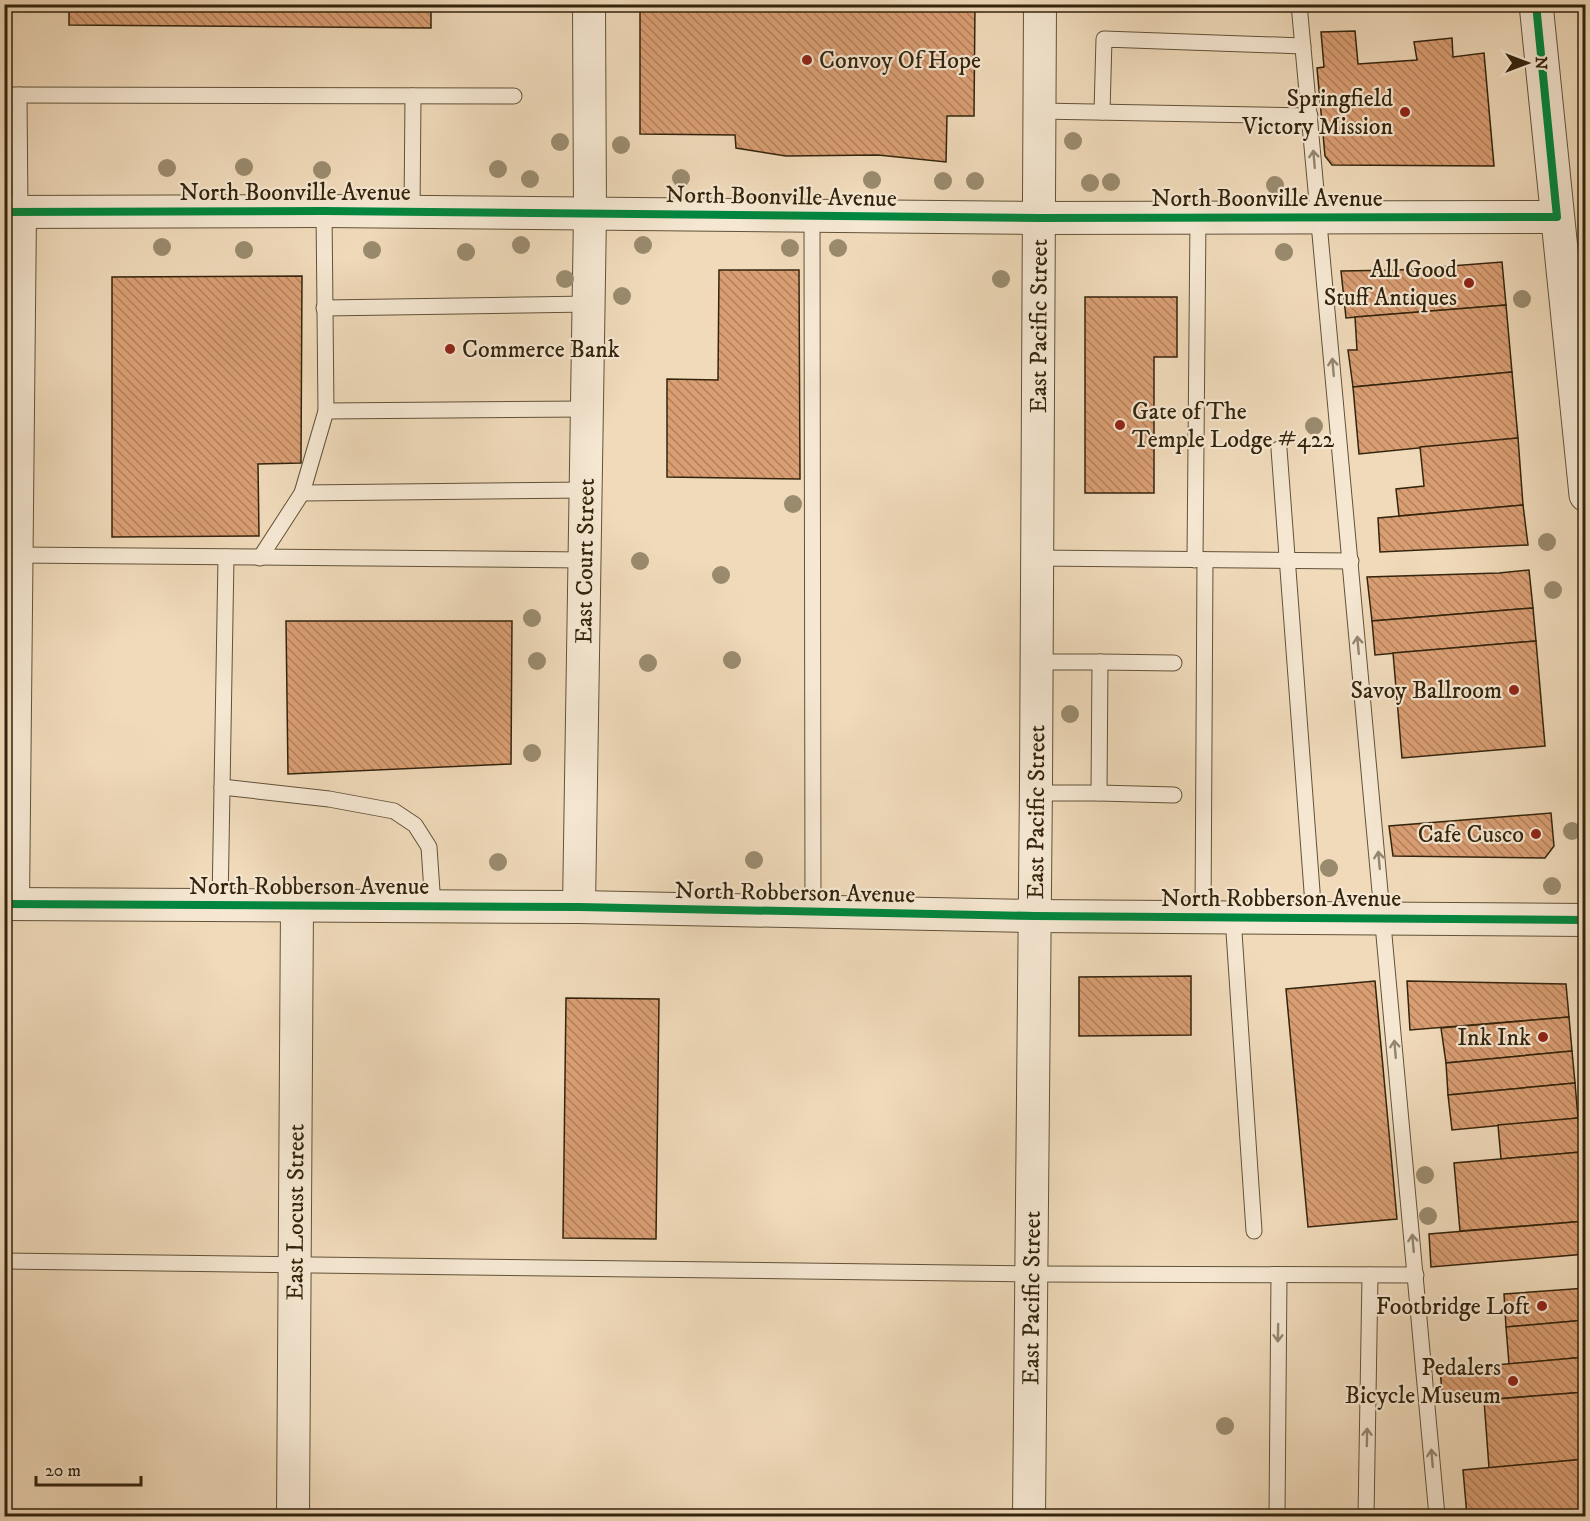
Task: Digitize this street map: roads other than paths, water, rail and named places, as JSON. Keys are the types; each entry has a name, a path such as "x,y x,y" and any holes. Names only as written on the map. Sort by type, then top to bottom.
{"street":[{"name":"East Court Street","path":"579,907 591,214 589,4"},
{"name":"East Pacific Street","path":"1029,1516 1040,4"},
{"path":"1536,4 1586,495"},
{"name":"North Boonville Avenue","path":"12,211 324,211 1039,218 1557,217"},
{"path":"9,904 10,635 17,555 12,211"},
{"name":"North Robberson Avenue","path":"9,904 579,907 1035,916 1586,920"},
{"name":"East Locust Street","path":"293,1516 297,905"}],"lane":[{"path":"1299,4 1437,1516"},
{"path":"1102,112 1104,39 1303,46"},
{"path":"12,211 12,95 514,96"},
{"path":"412,212 413,96"},
{"path":"1039,111 1310,116"},
{"path":"260,558 302,493 326,411 324,211"},
{"path":"812,215 813,911"},
{"path":"1198,217 1200,560 1218,917 1254,1231"},
{"path":"324,308 589,304"},
{"path":"326,411 588,410"},
{"path":"1279,449 1314,918"},
{"path":"302,493 586,490"},
{"path":"17,555 585,560"},
{"path":"220,905 226,557"},
{"path":"1037,558 1351,561"},
{"path":"1036,662 1174,663"},
{"path":"1099,793 1100,662"},
{"path":"222,787 328,799 394,811 415,825 429,847 433,906"},
{"path":"1035,793 1174,795"},
{"path":"4,1261 1031,1274 1416,1275"},
{"path":"1277,1516 1279,1275"},
{"path":"1366,1516 1370,1275"}],"place":[{"name":"Convoy Of Hope","path":"807,60"},
{"name":"Springfield Victory Mission","path":"1405,112"},
{"name":"All Good Stuff Antiques","path":"1469,283"},
{"name":"Commerce Bank","path":"450,349"},
{"name":"Gate of The Temple Lodge #422","path":"1120,425"},
{"name":"Savoy Ballroom","path":"1514,690"},
{"name":"Cafe Cusco","path":"1536,834"},
{"name":"Ink Ink","path":"1543,1037"},
{"name":"Footbridge Loft","path":"1542,1306"},
{"name":"Pedalers Bicycle Museum","path":"1513,1381"}]}
